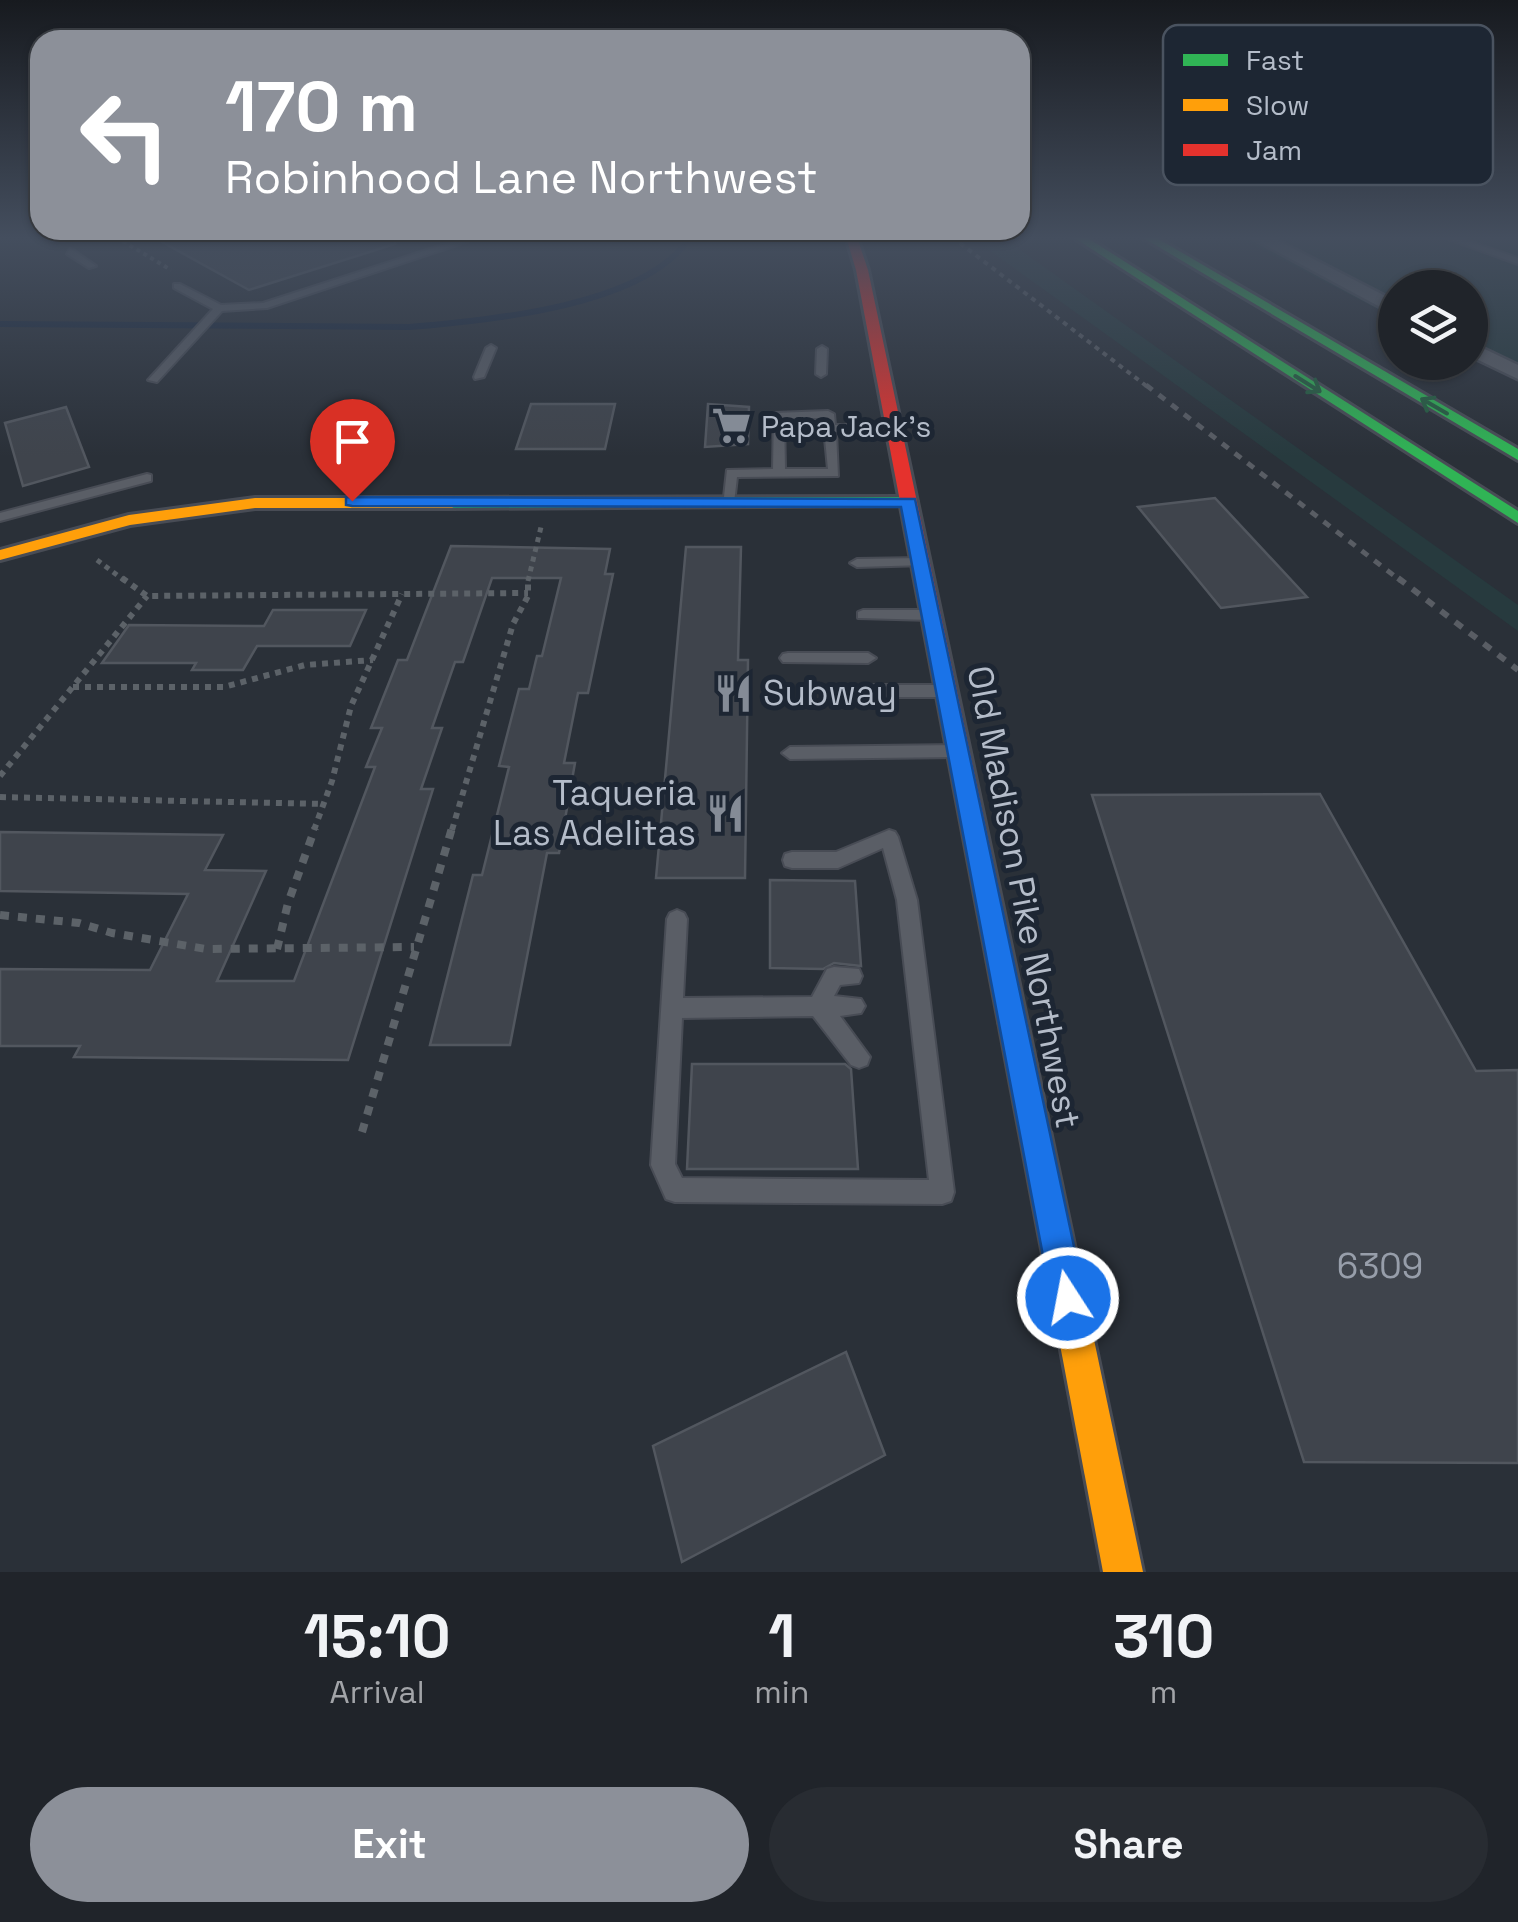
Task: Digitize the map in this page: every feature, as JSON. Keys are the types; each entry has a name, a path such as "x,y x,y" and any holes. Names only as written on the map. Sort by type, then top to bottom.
{"main road":[{"name":"Old Madison Pike Northwest","path":"867,310 932,615 1123,1572"},
{"path":"1193,310 1518,518"},
{"path":"1271,310 1518,456"},
{"path":"0,555 86,530 234,504 909,502"}],"street":[{"path":"1488,357 1518,372"}],"lane":[{"path":"153,380 215,312 225,310"},
{"path":"479,377 491,348"},
{"path":"822,349 822,374"},
{"path":"728,503 730,473 779,467 834,472 828,414 778,415 779,467"},
{"path":"817,441 830,431 893,428"},
{"path":"779,467 793,454"},
{"path":"816,503 817,473"},
{"path":"0,517 146,478"},
{"path":"857,563 921,562"},
{"path":"863,614 932,615"},
{"path":"788,658 868,658"},
{"path":"872,691 947,691"},
{"path":"790,752 959,751"},
{"path":"676,920 664,1165 675,1190 942,1192 908,976 907,900 889,836 838,860 792,860"},
{"path":"818,1006 834,976 852,976"},
{"path":"818,1006 859,1057"},
{"path":"674,1008 854,1006"}],"path":[{"path":"362,1132 411,970 414,947 439,883 512,624 528,593 528,575 547,502"},
{"path":"86,530 94,558 147,596 528,593"},
{"path":"278,949 288,903 324,804 350,706 402,594"},
{"path":"0,776 147,596"},
{"path":"73,687 224,687 305,665 373,660"},
{"path":"0,797 324,804"},
{"path":"0,915 79,923 194,948 414,947"}],"green space":[{"path":"1073,310 1105,310 1518,605 1518,631"},
{"path":"1488,310 1518,310 1518,381 1488,365"}],"building":[{"path":"531,404 615,404 605,449 516,449"},
{"path":"708,404 749,407 748,444 705,447"},
{"path":"66,407 89,467 23,486 5,423"},
{"path":"1215,498 1307,597 1221,608 1138,507"},
{"path":"451,546 610,549 605,574 613,574 588,693 578,693 564,763 575,763 559,853 547,853 510,1045 430,1045 473,875 482,875 509,767 499,766 519,689 529,689 537,656 542,656 561,578 492,578 463,662 455,662 432,728 442,728 421,789 433,789 348,1060 74,1057 80,1046 0,1046 0,969 150,970 188,894 0,891 0,832 223,835 205,870 266,871 217,981 294,981 375,767 366,767 382,728 371,728 398,660 407,660"},
{"path":"686,547 741,547 738,660 748,660 745,878 656,878"},
{"path":"273,610 366,610 350,646 257,646 243,670 192,670 196,663 102,663 129,625 264,626"},
{"path":"1320,794 1476,1071 1518,1070 1518,1463 1304,1462 1092,795"},
{"path":"770,880 855,881 861,966 834,963 823,969 770,968"},
{"path":"692,1064 845,1064 851,1069 858,1169 687,1169"},
{"path":"846,1352 885,1455 682,1562 653,1446"}],"waterway":[{"path":"0,324 410,327 540,310"}],"railway":[{"path":"1048,310 1149,388"},
{"path":"1146,385 1401,581"},
{"path":"1398,578 1518,670"}],"traffic: fast":[{"path":"1193,310 1518,518"},
{"path":"1272,310 1518,455"},
{"path":"452,503 909,502"}],"traffic: slow":[{"path":"0,555 129,520 255,503 452,503"},
{"path":"1013,1022 1123,1572"}],"traffic: jam":[{"path":"870,310 1013,1022"}],"place":[{"name":"Papa Jack's","path":"731,426"},
{"name":"Subway","path":"733,693"},
{"name":"Taqueria Las Adelitas","path":"726,813"}],"route":[{"path":"352,501 909,502 1068,1298"}]}
